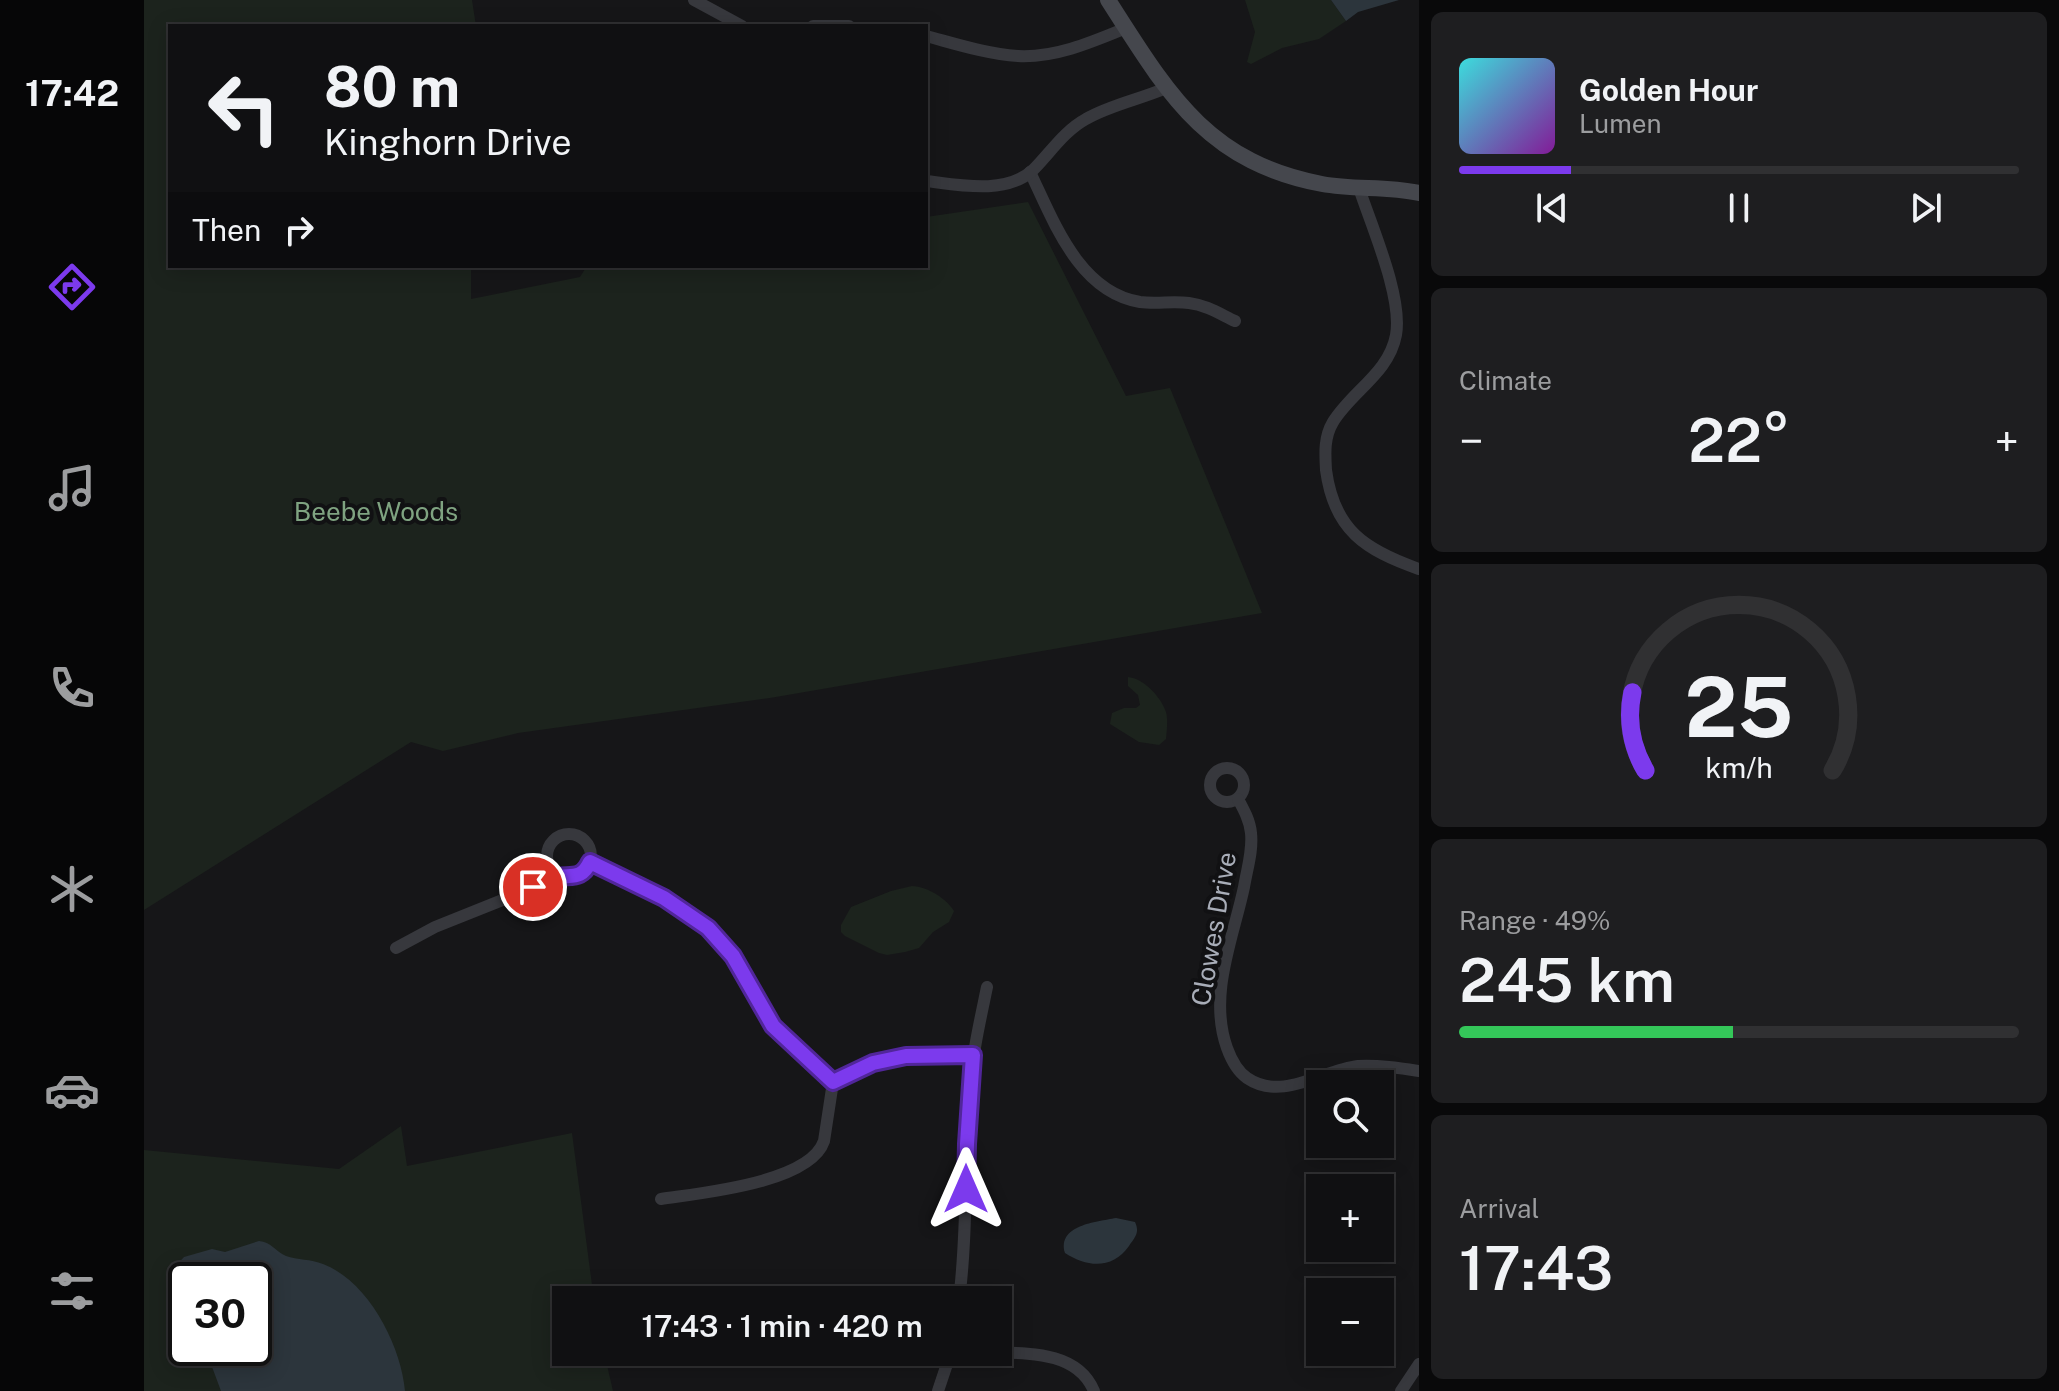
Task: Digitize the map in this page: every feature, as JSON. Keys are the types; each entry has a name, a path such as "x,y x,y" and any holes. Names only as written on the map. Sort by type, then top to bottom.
{"main road":[{"path":"1108,0 1181,108 1207,132 1251,161 1306,181 1419,193"}],"street":[{"path":"694,0 738,24"},
{"path":"928,37 1019,56 1080,46 1126,28"},
{"path":"928,181 968,186 1018,180 1087,118 1166,88"},
{"path":"1030,172 1053,220 1085,271 1102,288 1141,302 1200,305 1235,321"},
{"path":"1359,188 1391,287 1396,331 1390,356 1377,374 1346,402 1330,426 1324,450 1328,480 1340,520 1355,536 1384,557 1419,569"},
{"name":"Clowes Drive","path":"1238,799 1251,829 1251,845 1219,1011 1222,1031 1235,1063 1248,1078 1276,1087 1358,1066 1419,1071"},
{"path":"396,948 435,927 560,877 575,877 587,868 591,854 586,841 574,834 560,835 549,845 547,859 554,873 560,877"},
{"path":"590,862 664,898 708,928 733,956 773,1026 833,1082"},
{"path":"960,1286 966,1234 967,1144 973,1055 987,987"},
{"path":"833,1082 873,1063 906,1056 973,1055"},
{"path":"661,1199 752,1183 810,1160 821,1150 824,1141 833,1082"},
{"path":"1012,1354 1064,1360 1090,1382 1094,1391"},
{"path":"1406,1389 1419,1364"},
{"path":"938,1391 946,1366"}],"green space":[{"name":"Beebe Woods","path":"144,0 472,0 476,24 168,24 168,268 471,268 471,299 580,277 586,268 928,268 928,217 1028,202 1126,396 1170,388 1262,613 770,698 518,733 443,751 411,742 144,910"},
{"path":"1245,0 1331,0 1346,21 1319,39 1282,48 1251,64 1247,62 1255,32"},
{"path":"1128,677 1145,685 1164,706 1166,739 1159,745 1139,742 1110,724 1112,713 1140,705 1138,695 1128,686"},
{"path":"912,886 936,894 954,911 949,922 933,932 919,948 887,955 841,932 841,925 851,907"},
{"path":"401,1126 407,1166 572,1133 592,1286 552,1286 552,1366 607,1366 613,1391 144,1391 144,1150 339,1169"}],"shaded area":[{"path":"1331,0 1399,0 1358,12 1346,21"},
{"path":"1116,1218 1135,1222 1137,1229 1123,1254 1100,1264 1082,1261 1065,1253 1064,1244 1072,1231 1089,1223"},
{"path":"259,1241 286,1256 314,1261 339,1272 368,1300 389,1335 397,1354 405,1391 221,1391 212,1366 272,1366 272,1262 179,1262 184,1257 212,1249 225,1252"}],"route":[{"path":"533,887 560,877 582,874 590,862 664,898 708,928 733,956 773,1026 833,1082 873,1063 906,1056 973,1055 966,1189"}]}
